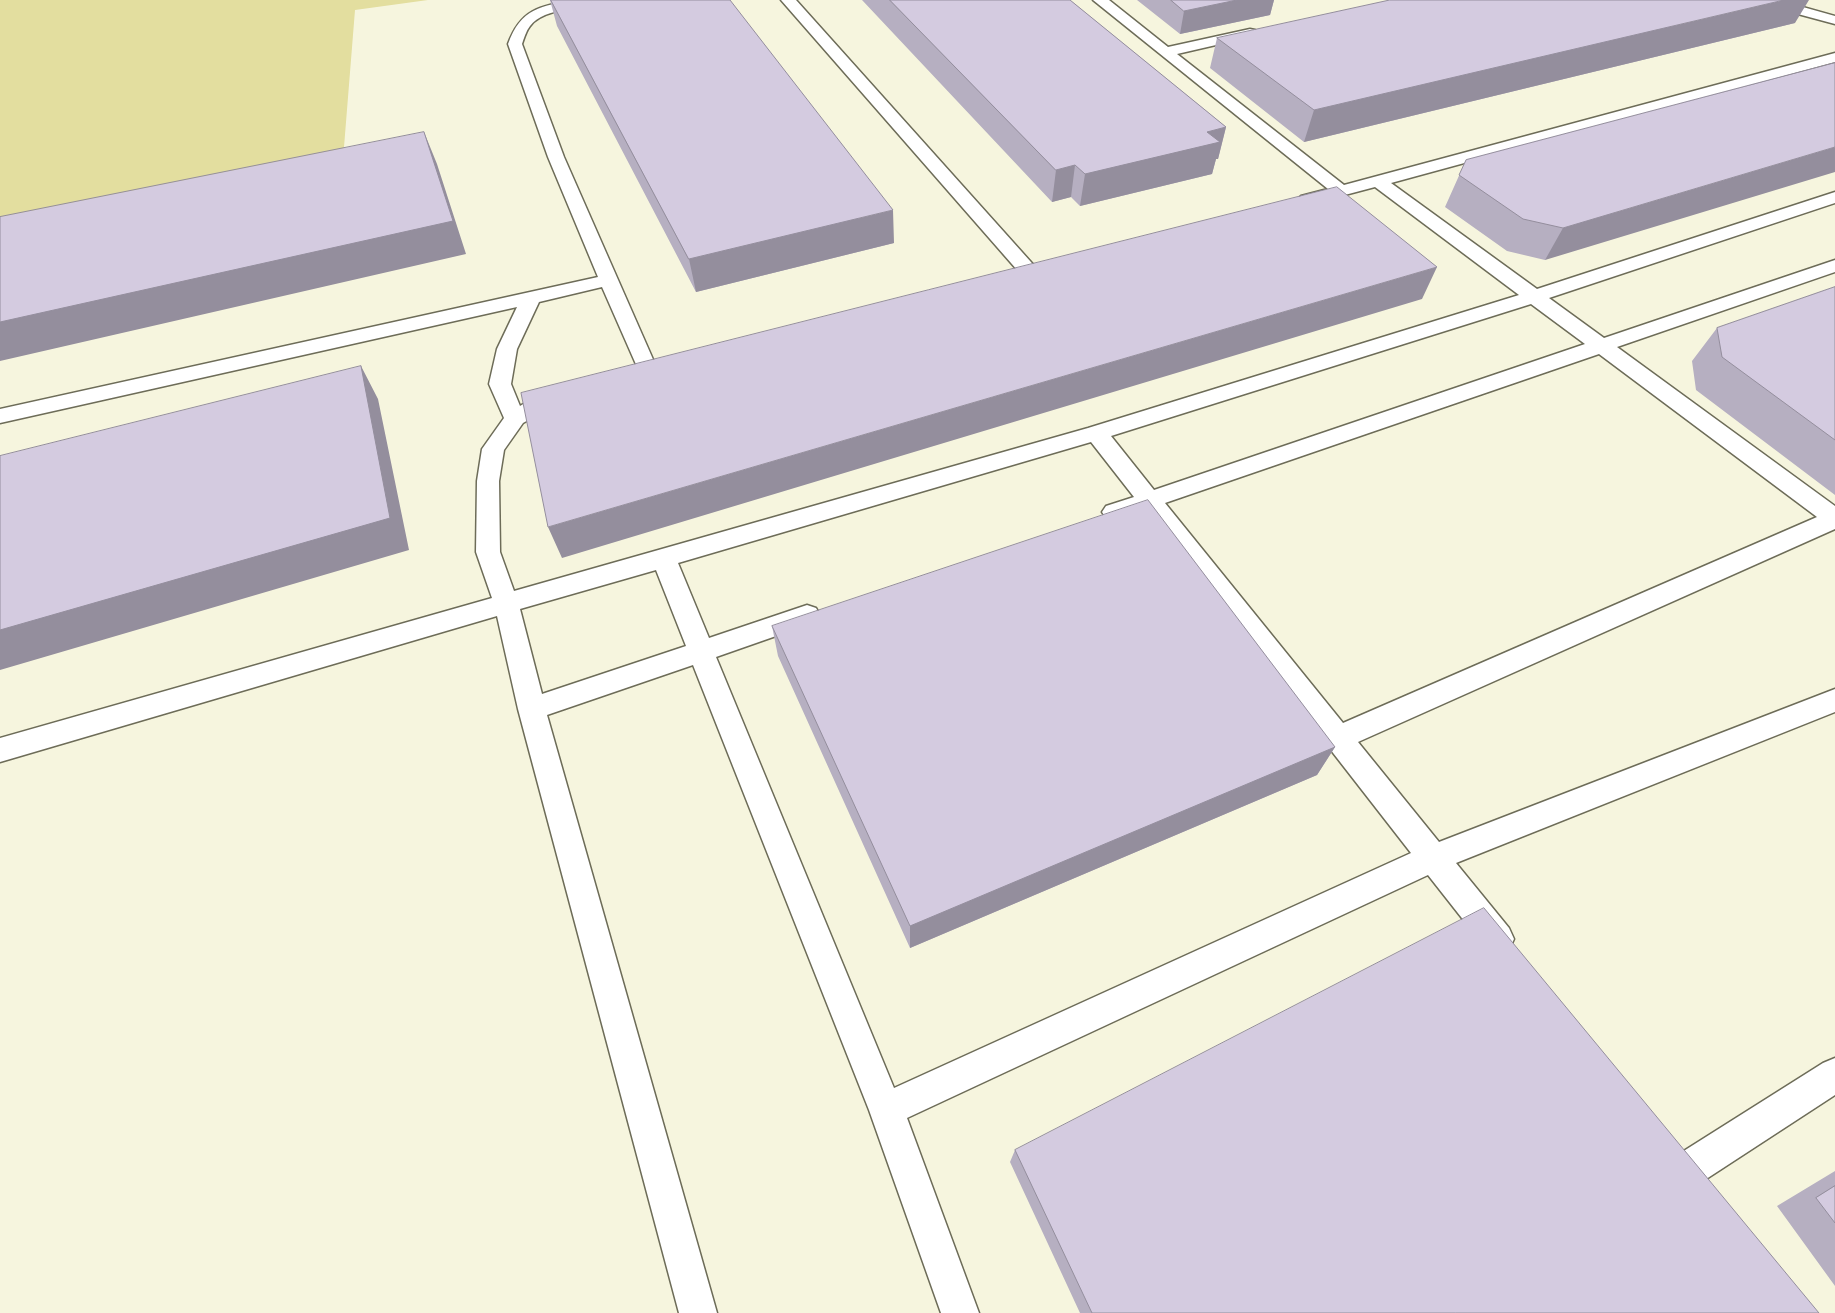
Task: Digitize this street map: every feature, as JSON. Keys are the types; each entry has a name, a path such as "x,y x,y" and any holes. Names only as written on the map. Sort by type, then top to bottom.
{"lane":[{"path":"603,0 559,8 539,14 527,20 515,44 556,157 650,372"},
{"path":"788,0 1032,275"},
{"path":"1100,0 1340,191"},
{"path":"1762,0 1835,20"},
{"path":"1165,52 1262,31"},
{"path":"1294,204 1835,57"},
{"path":"1338,738 1835,519 1378,181"},
{"path":"0,750 1096,433 1535,296 1835,197"},
{"path":"1093,519 1835,266"},
{"path":"1013,280 1050,270"},
{"path":"0,416 609,280"},
{"path":"515,418 500,384 507,349 532,297"},
{"path":"572,390 555,396 515,418 493,449 488,481 488,552 506,603 532,709 698,1313"},
{"path":"1096,433 1513,957"},
{"path":"664,559 886,1110 960,1313"},
{"path":"532,709 831,606"},
{"path":"886,1110 1433,858 1835,700"},
{"path":"1684,1172 1835,1075"}],"shaded area":[{"path":"0,0 428,0 355,10 342,172 0,234"}],"building":[{"path":"551,0 730,0 893,210 689,259"},
{"path":"890,0 1070,0 1226,127 1207,132 1220,142 1085,174 1075,165 1056,170"},
{"path":"1171,0 1237,0 1184,11"},
{"path":"1390,0 1784,0 1314,110 1217,38"},
{"path":"1835,63 1835,147 1563,228 1523,219 1459,175 1466,160"},
{"path":"424,132 453,221 0,322 0,217"},
{"path":"1337,187 1437,267 548,527 521,393"},
{"path":"1835,287 1835,440 1722,357 1717,328"},
{"path":"361,366 390,518 0,630 0,456"},
{"path":"1148,500 1335,747 910,926 772,626"},
{"path":"1484,908 1819,1313 1092,1313 1015,1150"},
{"path":"1835,1186 1835,1223 1816,1198"}]}
